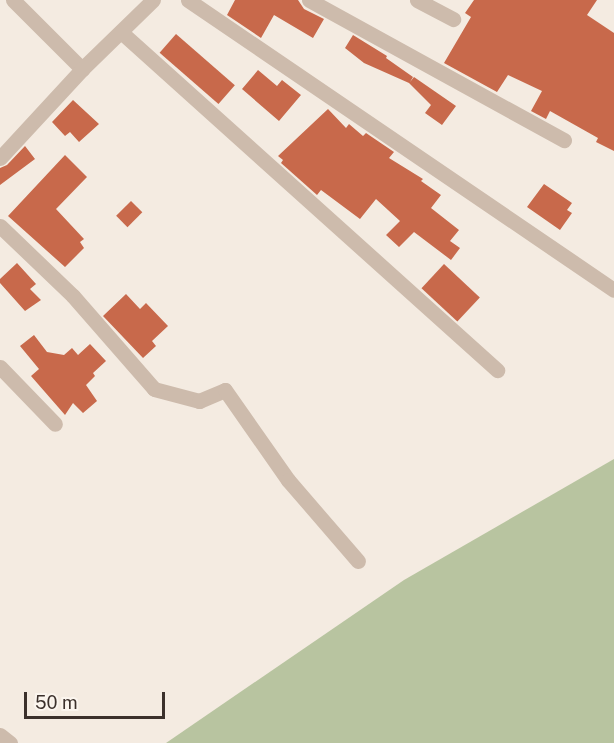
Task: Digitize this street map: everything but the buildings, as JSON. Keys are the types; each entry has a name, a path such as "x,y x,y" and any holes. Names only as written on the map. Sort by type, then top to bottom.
{"street":[{"path":"13,0 82,69"},
{"path":"0,158 82,69 153,0"},
{"path":"188,0 614,290"},
{"path":"309,0 564,140"},
{"path":"417,0 453,19"},
{"path":"121,32 497,370"},
{"path":"0,226 73,296 154,389 199,401 225,390 288,480 358,561"},
{"path":"0,368 55,424"},
{"path":"0,735 10,743"}],"green space":[{"path":"614,459 614,743 166,743 404,580"}]}
